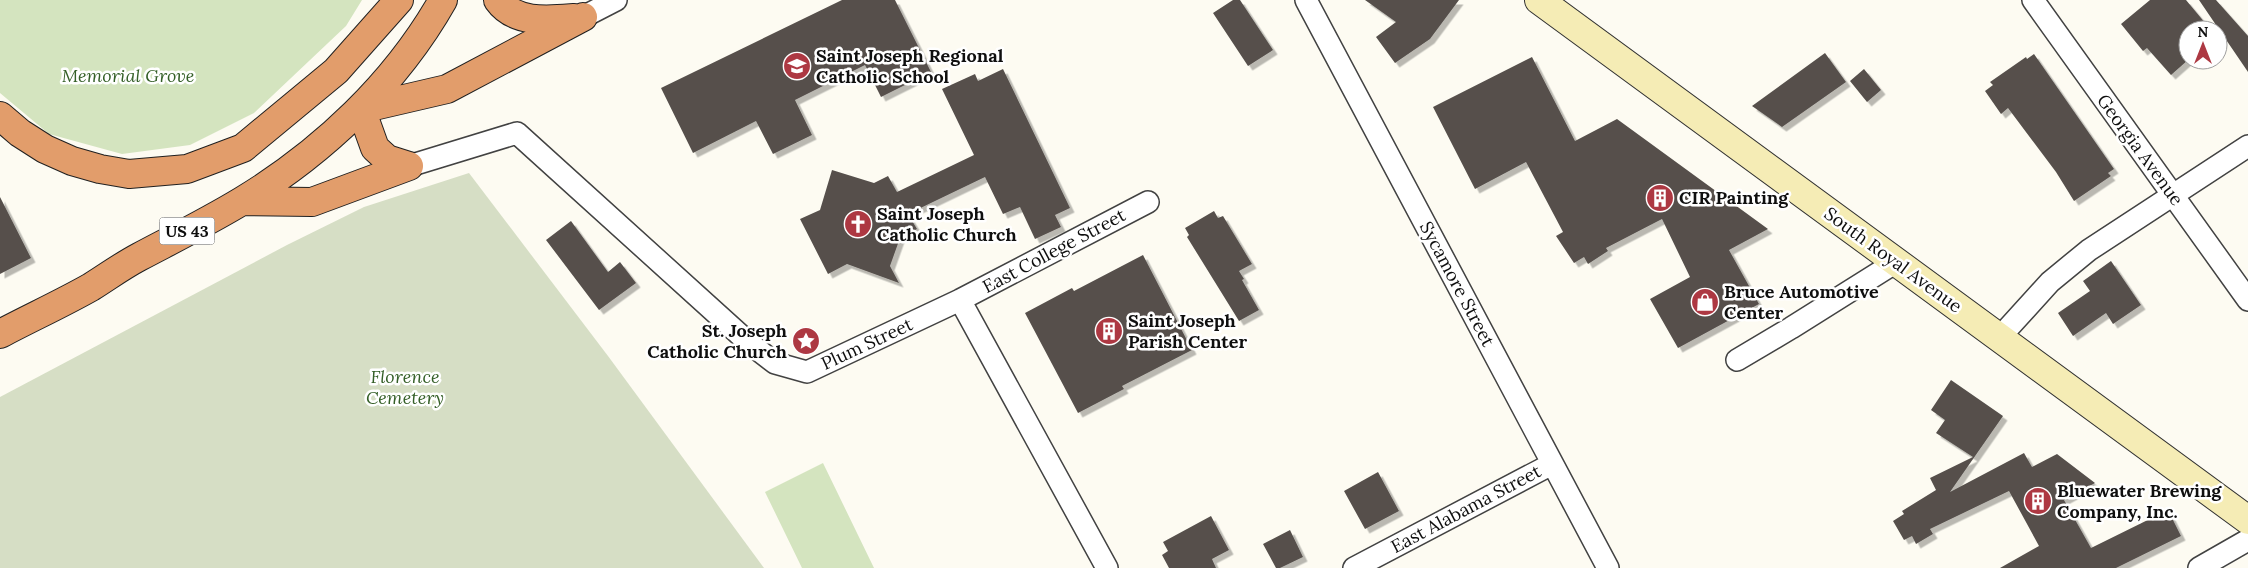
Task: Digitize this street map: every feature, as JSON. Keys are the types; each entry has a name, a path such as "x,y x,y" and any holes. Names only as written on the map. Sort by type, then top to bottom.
{"highway":[{"path":"0,116 20,133 45,149 72,162 130,174 186,169 243,148 336,71 399,0"},
{"name":"US 43","path":"0,334 90,288 129,263 242,201 322,144 361,109 407,54 443,0"},
{"path":"498,0 502,6 522,16 539,20 583,17"},
{"path":"409,166 386,159 375,148 361,109 447,89 583,17"},
{"path":"242,201 312,202 409,166"}],"street":[{"path":"583,17 616,0"},
{"name":"Sycamore Street","path":"1306,0 1608,568"},
{"name":"South Royal Avenue","path":"1539,0 2248,520"},
{"name":"Georgia Avenue","path":"2033,0 2248,300"},
{"name":"Plum Street","path":"409,166 517,133 749,343 775,363 807,372 960,300"},
{"path":"2000,337 2050,282 2070,266 2118,230 2248,146"},
{"name":"East College Street","path":"960,300 1148,202"},
{"path":"1737,360 1896,262"},
{"path":"960,300 1107,568"},
{"name":"East Alabama Street","path":"1354,568 1552,464"},
{"path":"2199,568 2248,540"}],"green space":[{"name":"Memorial Grove","path":"0,0 362,0 346,26 254,113 190,145 122,154 49,134 0,93"},
{"name":"Florence Cemetery","path":"469,173 608,356 764,568 0,568 0,397 287,245 364,207"},
{"path":"823,463 874,568 802,568 765,492"}],"building":[{"path":"842,0 895,0 931,72 881,97 865,65 795,100 812,135 773,154 756,121 693,153 661,88"},
{"path":"1233,0 1240,0 1273,50 1248,66 1213,13"},
{"path":"1365,0 1459,0 1430,39 1395,63 1376,37 1396,22"},
{"path":"2150,0 2186,0 2203,20 2178,20 2178,69 2171,75 2147,48 2143,51 2121,24"},
{"path":"2199,0 2216,0 2248,36 2248,72 2228,43 2228,20 2213,20"},
{"path":"1825,53 1846,82 1782,127 1752,106"},
{"path":"2034,54 2114,169 2108,173 2111,176 2074,201 2056,172 2008,108 2001,114 1985,91 1993,85 1990,82 2026,57 2027,59"},
{"path":"1532,57 1575,141 1617,119 1768,229 1729,250 1759,304 1678,348 1650,299 1690,277 1662,219 1606,248 1608,251 1588,264 1584,257 1574,263 1556,236 1563,232 1526,162 1475,189 1433,107"},
{"path":"1003,69 1070,208 1055,215 1061,227 1035,239 1020,207 1003,214 985,177 908,214 917,229 900,238 890,266 899,283 847,264 828,274 800,219 820,210 832,170 874,183 888,176 897,192 974,155 942,89 975,74 978,81"},
{"path":"1864,69 1881,90 1867,102 1850,81"},
{"path":"0,197 31,258 0,274"},
{"path":"1214,211 1218,218 1223,216 1252,264 1239,271 1259,310 1239,321 1187,237 1189,235 1185,228"},
{"path":"571,221 608,272 620,262 636,283 599,310 546,240"},
{"name":"Saint Joseph Parish Center","path":"1143,255 1192,350 1122,386 1124,389 1078,413 1025,313 1072,288 1074,291"},
{"path":"2111,261 2141,305 2113,324 2106,313 2073,336 2058,313 2090,291 2083,281"},
{"path":"1951,380 2003,416 1950,492 2024,453 2032,467 2057,454 2095,483 2064,500 2091,548 2168,510 2181,536 2116,568 2000,568 2039,546 2009,491 1930,529 1933,534 1916,544 1912,536 1904,540 1893,521 1904,514 1902,511 1936,490 1930,478 1973,457 1936,433 1945,420 1931,410"},
{"path":"1378,472 1399,511 1365,529 1344,491"},
{"path":"1211,516 1229,550 1212,559 1216,568 1169,568 1162,555 1168,551 1163,542"},
{"path":"1290,530 1303,557 1280,568 1276,568 1263,544"}],"place":[{"name":"Saint Joseph Regional Catholic School","path":"797,66"},
{"name":"CIR Painting","path":"1660,198"},
{"name":"Saint Joseph Catholic Church","path":"858,224"},
{"name":"Bruce Automotive Center","path":"1705,302"},
{"name":"Saint Joseph Parish Center","path":"1109,331"},
{"name":"St. Joseph Catholic Church","path":"806,341"},
{"name":"Bluewater Brewing Company, Inc.","path":"2038,501"}]}
